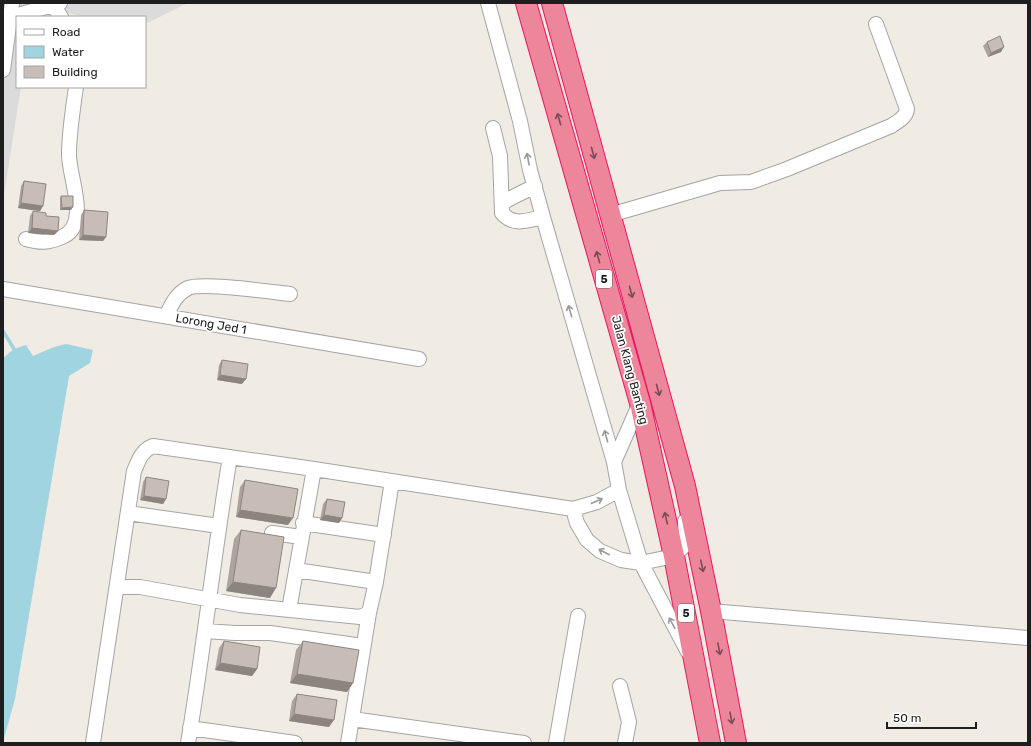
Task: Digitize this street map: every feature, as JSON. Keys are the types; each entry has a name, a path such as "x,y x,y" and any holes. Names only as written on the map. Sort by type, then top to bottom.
{"highway":[{"name":"Jalan Klang Banting","path":"526,3 640,403 674,556 710,743"},
{"path":"540,3 583,116"},
{"name":"Jalan Klang Banting","path":"552,3 685,486 711,610 736,743"}],"street":[{"path":"488,3 520,121 543,217 614,462 619,490 641,563 697,670"},
{"path":"3,70 8,12 56,4 61,16"},
{"path":"610,215 720,183 751,182 787,169 891,126 904,118 907,113 907,109 876,24"},
{"path":"26,239 40,243 56,240 70,234 75,225 77,200 69,156 76,88"},
{"path":"493,128 500,156 502,214 507,220 514,222 543,217"},
{"path":"502,204 535,186"},
{"path":"166,316 175,297 189,288 211,287 290,294"},
{"name":"Lorong Jed 1","path":"3,288 419,359"},
{"path":"614,462 640,403"},
{"path":"93,743 118,587 134,471 140,456 146,449 153,446 573,509 597,502 619,490"},
{"path":"188,743 205,631 218,526 230,457"},
{"path":"289,610 314,469"},
{"path":"348,743 363,646 376,582 392,481"},
{"path":"573,509 577,523 587,540 600,551 621,560 641,563 674,556 686,544 685,486"},
{"path":"128,513 218,526"},
{"path":"272,533 302,530 384,535"},
{"path":"296,570 376,582"},
{"path":"118,587 140,587 240,605 360,617 369,613"},
{"path":"711,610 1028,638"},
{"path":"556,743 578,616"},
{"path":"205,631 270,633 363,646"},
{"path":"620,686 629,722 625,743"},
{"path":"352,719 524,743"},
{"path":"190,728 295,743"}],"shaded area":[{"path":"3,3 34,3 32,16 16,16 16,88 21,88 3,201"},
{"path":"35,3 188,3 146,24 146,16 80,16"}],"water":[{"path":"66,344 93,350 90,363 69,376 15,699 3,742 3,358 14,349 26,345 33,356 54,347"}],"building":[{"path":"1000,36 1004,47 991,53 987,42"},
{"path":"24,181 46,184 43,206 21,203"},
{"path":"61,196 73,196 73,207 62,208"},
{"path":"84,210 108,212 106,237 83,235"},
{"path":"33,211 46,213 46,216 59,217 58,231 32,228"},
{"path":"222,360 248,364 246,379 220,375"},
{"path":"146,477 169,481 166,499 144,496"},
{"path":"245,480 298,489 293,518 240,510"},
{"path":"327,499 345,502 342,518 324,515"},
{"path":"241,530 284,537 276,588 233,582"},
{"path":"224,641 260,647 257,669 220,663"},
{"path":"303,641 359,650 353,683 297,674"},
{"path":"297,694 337,700 334,720 294,714"}],"waterway":[{"path":"3,331 14,349"}]}
